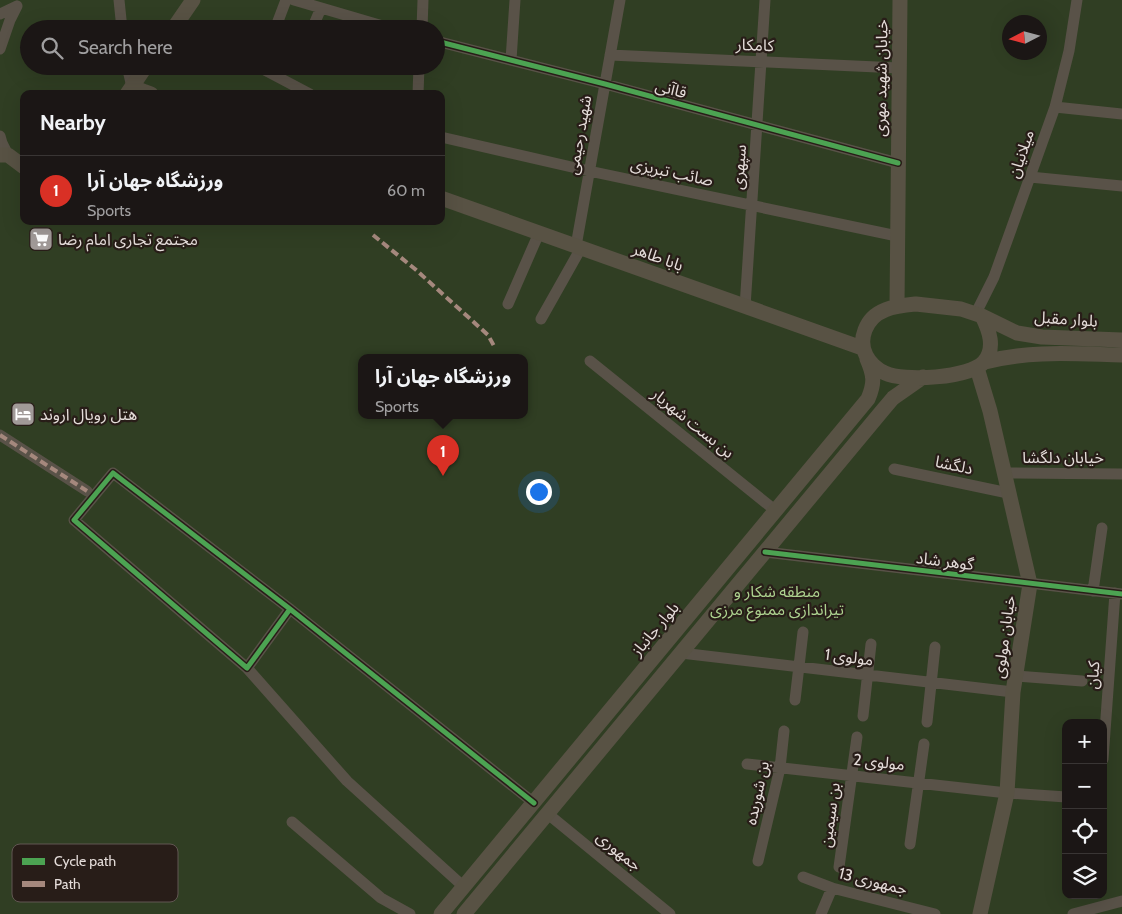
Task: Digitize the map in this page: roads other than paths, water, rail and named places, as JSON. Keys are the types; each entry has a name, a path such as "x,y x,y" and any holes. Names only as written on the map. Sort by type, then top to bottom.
{"main road":[{"path":"182,20 193,0"},
{"name":"خیابان شهید مهری","path":"897,306 900,0"},
{"path":"129,90 140,75"},
{"path":"4,155 20,165"},
{"name":"بابا طاهر","path":"445,199 745,307 865,354"},
{"path":"937,305 979,314 988,328 991,341 989,353 981,365 964,373 923,377 886,374 865,354 864,334 868,322 887,308 937,305"},
{"name":"بلوار مقبل","path":"979,314 1017,333 1042,337 1122,340"},
{"name":"بلوار مقبل","path":"981,365 1014,355 1041,353 1122,355"},
{"name":"بلوار جانباز","path":"441,914 868,399 874,387 873,372 865,354"},
{"name":"خیابان مولوی","path":"980,914 1007,793 1013,692 1030,584 981,365"},
{"path":"464,914 893,398 923,377"},
{"path":"534,803 548,814"}],"street":[{"path":"119,0 121,20"},
{"path":"278,20 286,0"},
{"path":"294,0 362,20"},
{"path":"422,20 423,0"},
{"path":"510,60 516,0"},
{"name":"شهید رحیمی","path":"541,319 578,247 589,171 620,0"},
{"name":"سپهری","path":"745,307 765,0"},
{"name":"میلانیان","path":"979,314 1055,106 1069,51 1077,0"},
{"path":"0,14 19,3"},
{"path":"0,49 10,20 19,3"},
{"path":"316,20 321,8"},
{"name":"قاآنی","path":"445,43 605,84 898,163"},
{"name":"کامکار","path":"610,55 899,68"},
{"path":"128,75 129,90"},
{"path":"273,75 302,90"},
{"path":"418,90 419,75"},
{"path":"1055,106 1122,114"},
{"path":"0,136 4,155"},
{"name":"صائب تبریزی","path":"445,138 589,171 897,236"},
{"path":"1030,177 1122,186"},
{"path":"508,304 539,233"},
{"name":"بن بست شهریار","path":"590,361 776,511"},
{"path":"0,435 87,491"},
{"name":"دلگشا","path":"894,469 1008,492"},
{"path":"464,886 347,781 247,668 74,520 113,473 290,608 534,803"},
{"name":"خیابان دلگشا","path":"1004,473 1122,474"},
{"path":"1093,591 1102,528"},
{"name":"گوهر شاد","path":"765,552 1119,594"},
{"name":"کیان","path":"1107,731 1116,668 1119,594"},
{"path":"247,668 290,608"},
{"path":"795,700 802,632"},
{"path":"863,716 871,644"},
{"path":"927,722 935,647"},
{"name":"مولوی 1","path":"681,654 1013,692"},
{"path":"1016,676 1082,681"},
{"name":"بن شوریده","path":"758,861 780,768 784,731"},
{"name":"بن سیمین","path":"839,867 857,737"},
{"path":"910,844 924,744"},
{"name":"مولوی 2","path":"747,764 1007,793 1062,797"},
{"name":"جمهوری","path":"548,814 670,914"},
{"path":"292,822 381,898 410,914"},
{"name":"جمهوری 13","path":"803,877 832,888 935,914"},
{"path":"821,914 832,888"},
{"path":"1095,908 1096,899"},
{"path":"1073,914 1122,901"}],"place":[{"name":"مجتمع تجاری امام رضا","path":"41,239"},
{"name":"هتل رویال اروند","path":"23,414"},
{"name":"ورزشگاه جهان آرا","path":"443,476"}],"park label":[{"name":"منطقه شکار و تیراندازی ممنوع مرزی","path":"777,600"}]}
